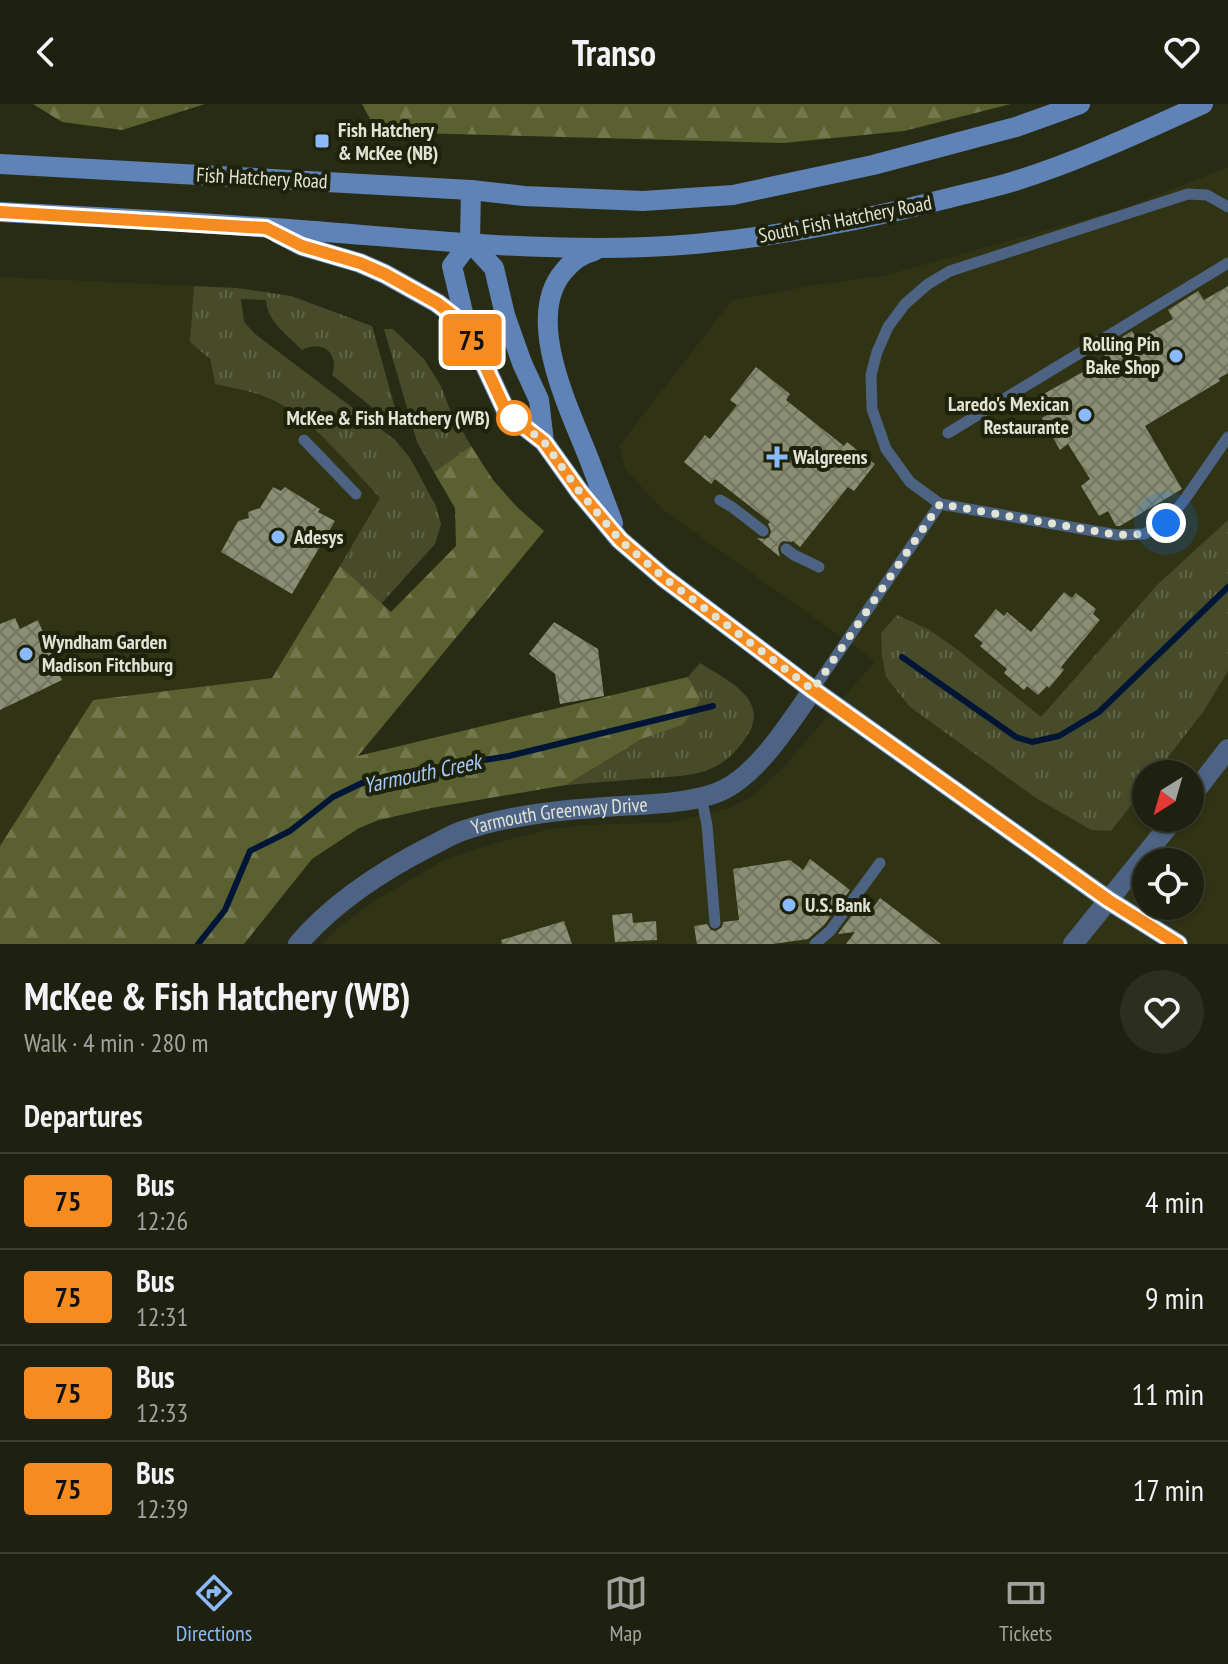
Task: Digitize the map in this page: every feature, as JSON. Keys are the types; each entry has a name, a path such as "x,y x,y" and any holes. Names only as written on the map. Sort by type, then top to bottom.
{"main road":[{"name":"Fish Hatchery Road","path":"0,164 643,201 733,195 873,165 1016,127 1080,104"},
{"name":"South Fish Hatchery Road","path":"470,242 521,247 602,248 693,244 827,226 1015,181 1203,104"},
{"path":"471,190 470,242 452,266 466,325 507,413 544,442 620,540 663,577 813,690 1108,900 1178,944"},
{"path":"0,212 470,242 494,268 505,315 539,400 544,442"},
{"path":"266,228 302,246 360,263 385,274 437,303 466,325"},
{"path":"602,248 584,253 561,274 549,305 548,332 571,416 620,540"},
{"path":"1108,900 1159,944"}],"street":[{"name":"Yarmouth Greenway Drive","path":"298,944 351,894 400,862 460,832 510,818 594,807 666,803 724,789 747,773 771,747 813,690"},
{"path":"1204,780 1228,749"},
{"path":"1073,944 1164,832"}],"lane":[{"path":"1228,207 1207,195 1188,194 950,271 928,284 905,304 888,327 871,375 872,409 886,449 910,482 940,504 1117,535 1144,534 1166,523 1228,437"},
{"path":"948,433 1228,263"},
{"path":"304,440 356,494"},
{"path":"720,500 763,531"},
{"path":"813,690 940,504"},
{"path":"786,549 819,567"},
{"path":"701,796 707,825 715,923"},
{"path":"815,944 830,931 880,863"}],"shaded area":[{"path":"1228,167 1228,944 322,944 340,926 376,900 446,859 551,829 673,822 729,808 751,797 782,769 875,661 663,510 626,470 619,446 732,300 883,276 1122,209"},
{"path":"0,277 194,286 194,300 215,384 259,394 293,412 330,444 381,498 272,678 93,700 0,846"}],"green space":[{"path":"33,104 205,104 122,130 62,122"},
{"path":"362,104 1011,104 904,131 783,143 377,132"},
{"path":"194,286 237,288 291,296 372,326 397,415 394,422 332,375 334,360 328,350 316,346 302,350 274,322 266,300 241,299 244,322 255,334 395,440 410,458 436,506 441,524 435,544 381,604 340,566 380,498 324,438 293,412 258,394 215,384 210,359 190,342"},
{"path":"384,329 393,329 424,359 471,446 434,472 417,442"},
{"path":"471,446 493,480 544,531 358,756 688,677 701,699 683,725 642,739 566,785 431,808 359,828 312,859 244,944 0,944 0,846 93,700 272,678 340,566 391,612 456,546 455,508 434,472"},
{"path":"1228,520 1228,671 1203,712 1166,760 1132,760 1132,804 1111,831 1091,830 1036,798 910,707 886,677 881,633 897,615 928,629 958,650 1041,717 1158,584"},
{"path":"700,663 744,693 754,713 745,739 729,757 708,770 688,775 566,785 642,739 683,725 701,699 688,677"}],"building":[{"path":"1228,286 1228,373 1219,378 1220,381 1145,426 1182,489 1116,526 1108,511 1099,516 1081,486 1090,479 1068,444 1060,450 1042,418 1051,413 1040,396 1106,359 1102,349 1132,331 1137,340 1173,319 1168,310 1198,291 1204,300"},
{"name":"Walgreens","path":"756,367 790,394 786,400 844,446 847,442 875,464 854,491 848,487 800,547 793,541 780,543 780,557 757,538 769,537 770,522 715,479 711,484 684,462 705,435 710,439 737,405 730,400"},
{"name":"Adesys","path":"273,487 281,491 285,487 335,521 292,594 221,552 238,521 249,518 248,512 260,508"},
{"path":"1064,592 1072,598 1076,593 1096,609 1093,614 1100,620 1061,667 1064,670 1049,688 1047,686 1038,695 1027,686 1024,690 1004,673 1007,669 980,646 983,643 974,636 996,609 1004,616 1007,612 1031,632"},
{"name":"Wyndham Garden Madison Fitchburg","path":"15,618 20,629 38,620 62,680 0,710 0,624"},
{"path":"554,622 598,649 604,696 560,704 555,674 529,654"},
{"name":"U.S. Bank","path":"810,859 850,890 824,925 808,939 773,944 697,944 694,926 707,924 716,931 723,922 739,920 733,869 790,860 803,870"},
{"path":"880,898 941,944 846,944 855,932 838,934 863,900 873,908"},
{"path":"632,913 633,923 656,921 657,940 615,942 612,915"},
{"path":"564,921 572,944 502,944 501,940"}],"waterway":[{"path":"902,657 1016,737 1032,742 1059,736 1099,712 1228,587"},
{"name":"Yarmouth Creek","path":"198,944 225,910 250,851 290,831 333,797 362,783 397,774 509,756 713,706"}],"bus line":[{"name":"75","path":"0,212 266,228 302,246 360,263 437,303 466,325 507,413 544,442 620,540 663,577 813,690 1108,900 1178,944"}],"place":[{"name":"Fish Hatchery & McKee (NB)","path":"322,141"},
{"name":"Rolling Pin Bake Shop","path":"1176,356"},
{"name":"Laredo's Mexican Restaurante","path":"1085,415"},
{"name":"McKee & Fish Hatchery (WB)","path":"514,418"},
{"name":"Walgreens","path":"777,457"},
{"name":"Adesys","path":"278,537"},
{"name":"Wyndham Garden Madison Fitchburg","path":"26,654"},
{"name":"U.S. Bank","path":"789,905"}],"route":[{"path":"514,418 507,413 544,442 620,540 663,577 813,690 940,504 1117,535 1144,534 1166,523"}]}
